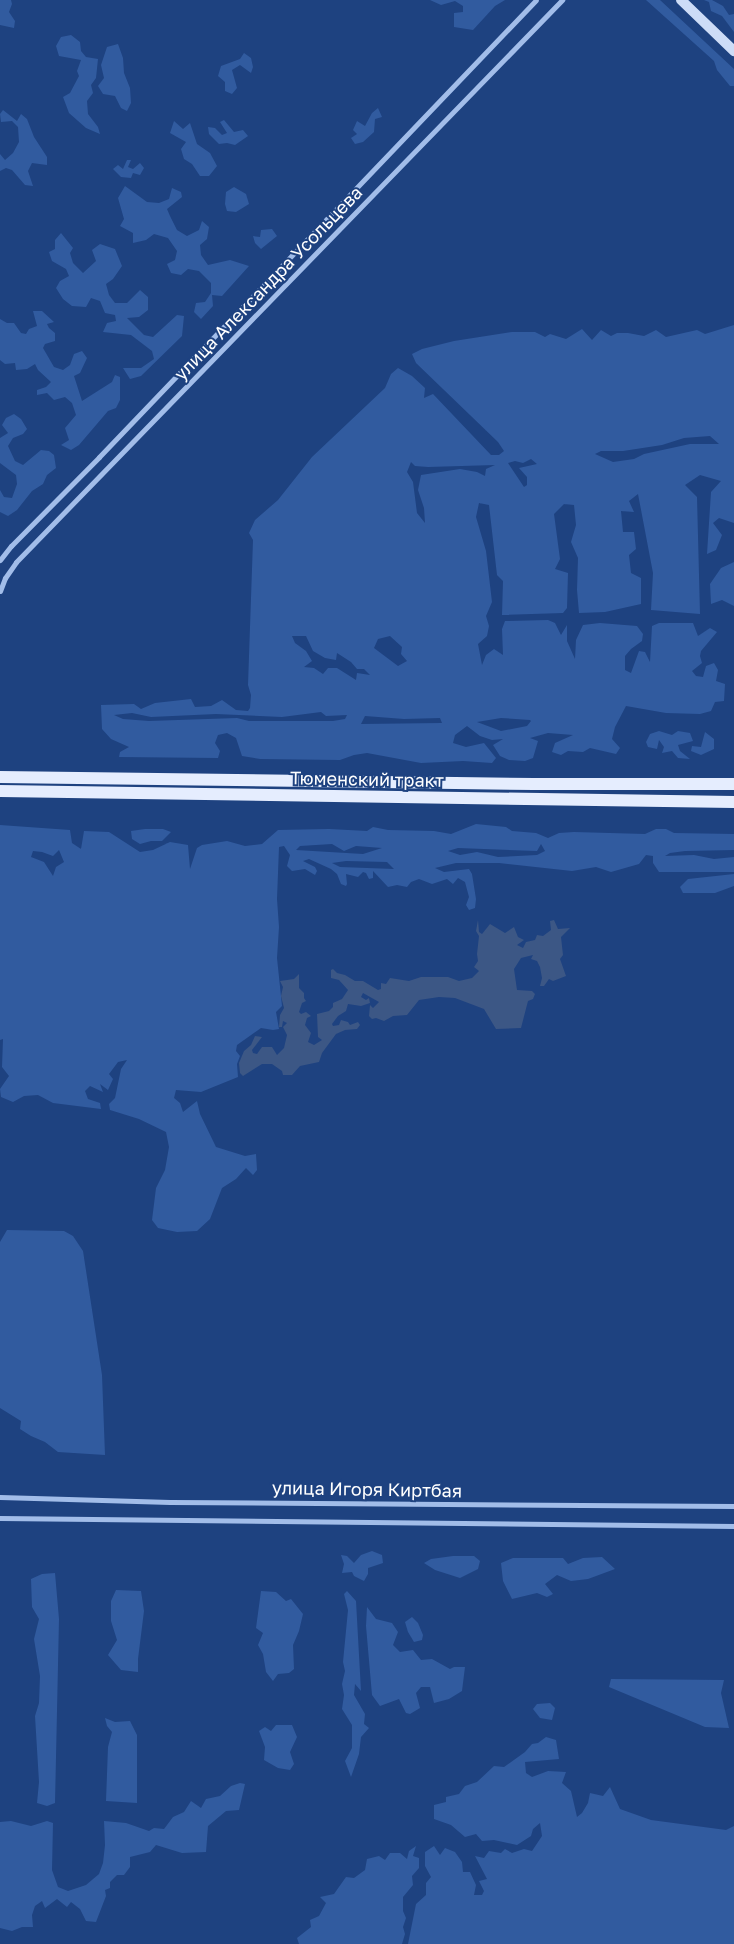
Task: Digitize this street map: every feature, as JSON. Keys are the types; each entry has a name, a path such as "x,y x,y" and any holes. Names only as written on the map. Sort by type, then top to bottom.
{"main road":[{"path":"681,0 734,51"},
{"name":"Тюменский тракт","path":"0,777 534,784 734,784"},
{"name":"Тюменский тракт","path":"0,791 734,803"}],"street":[{"name":"улица Александра Усольцева","path":"0,560 11,546 99,457 536,0"},
{"name":"улица Александра Усольцева","path":"0,591 5,578 16,562 562,0"},
{"name":"улица Игоря Киртбая","path":"0,1497 170,1502 734,1506"},
{"name":"улица Игоря Киртбая","path":"0,1518 734,1526"}],"shaded area":[{"path":"0,0 11,0 12,4 9,12 15,21 14,28 0,25"},
{"path":"430,0 505,0 495,6 473,30 454,27 454,13 463,12 463,6 455,1 441,5"},
{"path":"646,0 660,0 734,69 734,86 730,86 717,70 714,61"},
{"path":"704,0 712,0 723,6 729,15 734,14 734,32 722,16 711,11 709,2"},
{"path":"71,35 80,42 81,51 86,57 98,59 96,78 91,85 93,93 87,101 88,114 98,127 100,134 86,128 69,113 63,97 70,93 79,76 77,71 81,60 59,56 56,46 61,37"},
{"path":"118,44 123,58 124,73 130,88 131,103 127,111 121,108 115,96 103,94 98,86 104,78 101,65 107,47"},
{"path":"244,53 251,58 253,67 251,73 240,65 232,70 237,88 232,94 225,91 225,82 218,76 221,66 240,59"},
{"path":"378,108 382,117 375,119 374,132 363,142 355,144 351,138 357,134 353,130 357,121 365,126 372,113"},
{"path":"3,110 17,121 21,114 27,119 34,137 47,157 47,165 32,163 28,171 33,186 25,185 12,170 6,168 0,171 0,154 5,160 13,153 19,142 18,127 12,121 1,122 0,114"},
{"path":"224,120 234,132 243,130 248,136 235,145 219,144 209,134 208,127 215,128 222,135 227,133 220,122"},
{"path":"174,121 183,129 190,123 197,144 210,153 217,166 209,176 200,176 192,164 184,159 181,149 186,142 170,133"},
{"path":"127,160 131,160 128,167 133,169 140,163 144,168 140,175 133,173 131,178 121,177 113,169 118,165 123,169"},
{"path":"125,186 147,202 159,203 169,199 172,188 181,192 182,197 167,209 177,230 187,236 199,230 202,221 209,227 207,239 200,245 201,255 208,265 230,260 249,266 222,296 212,295 213,306 201,319 194,312 196,303 205,302 211,293 211,283 199,271 188,269 181,275 171,273 167,264 175,260 177,251 168,238 154,234 146,240 133,243 133,233 120,226 124,219 118,198"},
{"path":"234,187 246,194 249,204 236,212 227,211 225,204 226,192"},
{"path":"272,229 277,236 261,249 255,243 253,236 260,237 261,230"},
{"path":"61,233 73,248 70,253 73,263 83,273 96,261 92,250 100,244 115,249 122,266 113,279 106,284 109,295 115,303 127,303 140,290 148,297 148,310 139,317 127,318 144,335 153,337 177,315 184,316 182,336 141,376 130,379 123,368 141,368 154,359 152,351 131,335 103,332 107,323 116,321 115,315 105,313 100,301 91,298 86,307 72,306 63,299 56,288 60,281 69,276 66,269 52,261 49,252 55,249 55,240"},
{"path":"33,311 42,311 54,322 47,324 55,333 55,341 45,344 43,348 54,367 63,370 70,365 74,354 82,351 87,358 80,373 74,376 82,401 112,382 115,375 120,377 120,400 116,408 108,411 79,445 71,450 61,445 69,440 65,428 76,415 72,403 65,397 54,400 47,393 37,395 37,390 46,387 51,382 38,370 35,364 27,369 16,370 15,363 5,364 0,360 0,319 7,323 14,323 21,333 26,334 29,329 37,326"},
{"path":"734,325 734,523 719,518 713,523 722,535 716,550 707,554 711,492 721,481 700,475 685,485 697,497 700,614 651,610 653,573 638,494 629,501 634,512 621,511 623,532 634,532 636,549 629,555 631,573 641,578 641,604 605,612 579,613 577,590 578,558 571,542 576,525 574,505 564,504 554,514 560,559 555,569 568,573 567,608 563,613 502,615 503,581 497,575 489,505 479,503 476,517 486,551 492,602 486,616 489,626 487,636 478,644 482,665 486,655 494,649 503,655 502,629 505,621 548,620 555,623 561,635 567,625 567,641 575,659 576,640 583,625 600,623 637,626 643,634 642,641 625,656 625,670 631,673 639,651 645,652 650,662 652,626 659,623 693,623 698,636 710,628 717,632 701,651 702,663 692,671 696,676 703,677 706,666 714,663 718,670 716,681 725,684 724,701 715,702 711,711 700,714 666,713 626,706 615,727 612,739 620,748 616,754 590,748 583,752 568,751 561,755 552,752 555,743 573,735 548,733 530,738 538,741 533,758 525,761 509,760 500,756 493,745 503,739 492,740 480,736 467,726 455,735 453,743 466,747 484,743 496,758 492,763 463,761 421,763 367,753 340,760 260,759 242,756 236,738 227,733 218,735 215,743 220,751 218,758 119,757 120,752 129,747 111,739 102,729 101,705 134,704 141,709 155,703 191,699 195,707 211,706 222,700 236,710 248,711 251,695 248,685 253,540 249,533 255,520 278,500 312,457 385,388 391,374 398,368 412,376 425,388 424,398 433,394 491,455 499,455 504,451 498,442 416,363 412,354 422,349 454,341 512,332 535,332 545,337 550,334 566,339 582,329 592,340 601,330 611,336 617,333 628,333 644,336 656,330 666,337 697,330 705,334","holes":["710,436 719,444 690,444 644,454 634,459 613,462 595,454 601,451 623,451 662,445 684,438","531,459 537,464 519,468 527,477 527,485 524,487 508,463 515,461 523,463","411,462 415,466 428,467 495,465 486,469 485,476 477,472 460,469 421,475 418,490 424,508 425,523 417,513 413,482 407,472","292,636 306,636 313,651 325,658 336,660 337,653 351,662 357,669 364,669 370,675 357,673 356,680 337,668 328,668 323,674 314,668 304,667 312,661 306,651 295,643","390,636 402,647 401,654 407,661 398,666 374,648 378,639","321,712 326,716 347,715 345,719 333,721 249,721 237,718 149,721 123,719 114,715 132,713 151,717 216,714 282,717","365,716 404,719 440,718 442,723 361,724","501,718 531,721 527,726 501,731 477,722"]},
{"path":"14,414 21,419 27,429 23,434 13,438 8,446 15,461 23,465 41,450 49,451 54,455 56,468 47,475 43,484 32,491 17,510 8,516 0,512 0,490 4,497 12,498 17,484 16,475 0,463 0,438 8,433 2,425 6,418"},
{"path":"734,562 734,606 722,600 711,604 710,584 721,568"},
{"path":"659,731 672,735 678,731 690,733 693,741 678,745 680,751 690,759 678,758 672,751 662,753 664,747 659,740 657,749 648,747 646,742 650,734"},
{"path":"705,732 714,739 714,749 701,755 691,751 692,746 701,747"},
{"path":"476,824 506,827 512,831 536,833 548,838 559,833 574,832 645,834 656,829 666,829 674,833 734,834 734,850 685,851 670,853 665,856 694,855 714,859 734,857 734,872 659,872 653,863 653,856 646,855 639,864 611,872 596,867 572,871 499,863 456,863 435,868 444,872 469,869 472,874 476,899 475,908 469,910 466,905 469,897 465,882 458,878 453,884 447,879 432,884 419,879 411,882 407,887 397,885 388,887 373,871 373,878 369,879 366,873 363,872 358,877 346,874 346,886 341,884 337,874 331,869 309,859 303,861 315,867 317,871 315,875 305,869 292,871 287,866 290,855 284,846 279,847 277,958 282,1006 276,1012 279,1029 261,1028 237,1045 236,1051 240,1056 237,1064 238,1077 201,1092 176,1090 174,1098 180,1103 183,1112 197,1101 200,1114 216,1147 245,1156 256,1154 257,1170 253,1175 246,1168 236,1179 222,1188 210,1219 197,1231 177,1232 158,1228 152,1220 156,1188 165,1170 169,1147 166,1132 139,1119 110,1110 109,1104 115,1098 121,1069 127,1060 118,1062 109,1074 113,1079 108,1090 100,1084 103,1092 90,1086 85,1091 88,1099 100,1103 101,1109 53,1103 38,1095 24,1096 13,1102 1,1097 0,1089 9,1076 2,1067 3,1039 0,1040 0,825 70,830 72,843 81,849 84,831 109,832 140,852 153,850 170,842 188,845 190,869 197,848 202,845 227,841 245,846 262,844 278,830 329,829 367,831 373,827 388,830 434,831 451,834","holes":["332,844 344,851 356,846 382,848 363,854 296,850 300,846","541,844 545,851 537,855 498,857 477,852 460,855 448,851 458,848 537,851","59,850 64,862 56,867 53,876 44,862 31,857 33,851 53,856","346,861 387,862 394,869 340,867 332,863"]},
{"path":"163,829 171,832 162,841 140,844 132,839 131,831"},
{"path":"734,874 734,886 715,893 683,893 680,887 688,879"},
{"path":"478,920 479,932 482,934 490,924 505,933 514,927 518,937 524,940 517,945 523,948 526,942 535,940 537,935 543,936 551,930 550,921 554,920 558,929 570,928 561,937 563,955 560,959 566,976 553,981 549,979 544,986 540,986 542,978 540,967 537,961 531,959 533,955 521,958 514,969 517,990 532,991 535,994 533,999 528,1001 521,1028 496,1029 484,1009 455,998 439,997 419,1000 407,1015 393,1016 384,1021 376,1018 372,1019 369,1016 370,1005 373,1008 379,1002 363,993 361,997 366,1000 369,998 370,1003 361,1006 348,1004 346,1011 338,1016 332,1024 333,1026 339,1025 341,1020 348,1022 350,1025 358,1022 360,1025 357,1029 345,1030 336,1034 322,1053 319,1062 300,1066 292,1075 283,1075 282,1071 272,1064 262,1064 243,1076 240,1073 239,1063 244,1051 251,1045 255,1036 262,1037 252,1050 253,1053 257,1054 262,1047 272,1047 277,1055 284,1048 287,1035 283,1027 287,1023 283,1021 282,1027 279,1027 280,1015 284,1008 281,996 283,987 280,981 294,979 299,974 299,988 304,993 306,1001 302,1003 299,1012 301,1014 306,1012 311,1016 307,1018 305,1025 311,1033 308,1042 314,1045 322,1040 318,1037 317,1014 329,1011 333,1007 333,1003 342,999 348,990 339,980 331,978 331,970 333,969 337,973 355,981 363,981 378,990 381,989 381,983 386,984 390,978 409,981 421,977 448,977 459,981 472,978 479,971 474,967 478,961 479,936 476,931"},
{"path":"7,1230 64,1231 73,1236 83,1251 102,1375 105,1455 58,1452 45,1442 20,1429 21,1421 0,1408 0,1242"},
{"path":"372,1551 382,1555 383,1563 368,1568 368,1574 364,1581 354,1576 352,1572 342,1573 344,1564 341,1555 347,1556 354,1563 361,1555"},
{"path":"474,1556 480,1561 478,1569 460,1578 435,1570 424,1563 431,1559"},
{"path":"602,1557 615,1569 588,1579 571,1581 557,1575 545,1584 553,1594 547,1597 537,1593 512,1599 503,1581 501,1563 513,1558 563,1558 568,1564 583,1558"},
{"path":"55,1573 59,1619 55,1803 47,1806 37,1803 39,1782 35,1716 39,1703 40,1676 34,1639 39,1619 32,1607 31,1579 42,1574"},
{"path":"116,1590 141,1591 144,1611 138,1672 121,1670 108,1655 117,1640 111,1621 111,1601"},
{"path":"261,1591 276,1592 286,1601 291,1599 303,1614 293,1645 294,1669 289,1673 278,1674 273,1681 266,1672 263,1654 258,1645 263,1633 256,1628"},
{"path":"347,1591 356,1601 361,1691 355,1684 354,1695 365,1714 364,1724 369,1728 361,1737 359,1754 351,1777 345,1761 352,1748 352,1725 342,1709 344,1695 342,1684 345,1671 343,1662 348,1610 344,1594"},
{"path":"367,1607 376,1619 392,1623 398,1632 393,1645 400,1652 413,1650 421,1660 432,1659 450,1669 465,1667 462,1691 449,1699 434,1703 430,1687 421,1687 416,1693 420,1708 410,1714 406,1713 399,1699 380,1706 372,1695 366,1626"},
{"path":"412,1617 418,1623 423,1635 422,1640 414,1642 405,1622"},
{"path":"611,1679 724,1680 721,1693 729,1728 705,1727 609,1687"},
{"path":"550,1703 555,1708 552,1720 540,1718 533,1709 537,1704"},
{"path":"105,1718 115,1722 130,1721 137,1735 137,1803 106,1801 108,1747 112,1732 107,1726"},
{"path":"276,1725 292,1725 297,1737 290,1752 294,1764 290,1770 278,1768 264,1760 265,1747 259,1731 265,1727 271,1731"},
{"path":"546,1737 556,1740 559,1759 525,1762 526,1773 532,1777 548,1771 566,1772 562,1783 571,1791 577,1817 588,1803 590,1793 603,1796 610,1787 620,1809 651,1820 726,1830 734,1826 734,1944 408,1944 416,1904 426,1895 426,1883 431,1877 425,1866 425,1852 434,1846 440,1855 445,1848 455,1852 462,1862 463,1872 470,1872 476,1885 474,1895 482,1895 484,1891 479,1881 487,1879 475,1856 484,1858 489,1851 501,1853 505,1849 512,1853 524,1849 532,1851 542,1836 540,1823 533,1829 531,1836 517,1845 494,1840 482,1841 476,1834 465,1837 451,1825 434,1819 434,1805 446,1802 446,1797 459,1794 465,1786 477,1782 494,1766 504,1767 525,1752 532,1744 538,1743"},
{"path":"240,1783 245,1784 239,1810 226,1811 208,1826 206,1852 182,1853 156,1845 150,1852 130,1857 130,1867 124,1875 117,1875 110,1882 110,1888 105,1890 106,1896 96,1922 86,1921 80,1909 71,1902 67,1907 57,1899 45,1908 42,1901 35,1906 32,1915 33,1927 22,1927 12,1931 0,1928 0,1822 11,1821 31,1826 47,1821 53,1823 52,1870 58,1887 68,1891 86,1885 99,1874 103,1863 105,1845 104,1821 126,1823 149,1831 154,1828 164,1829 173,1817 184,1812 191,1801 201,1808 206,1799 220,1796 231,1786"},
{"path":"416,1846 413,1856 419,1858 419,1868 412,1876 413,1885 403,1897 403,1911 406,1918 403,1927 405,1934 402,1944 299,1944 297,1938 311,1927 310,1920 319,1916 326,1903 320,1897 334,1894 346,1877 354,1878 365,1870 367,1859 379,1856 385,1860 390,1853 400,1853 407,1859 409,1851"}]}
